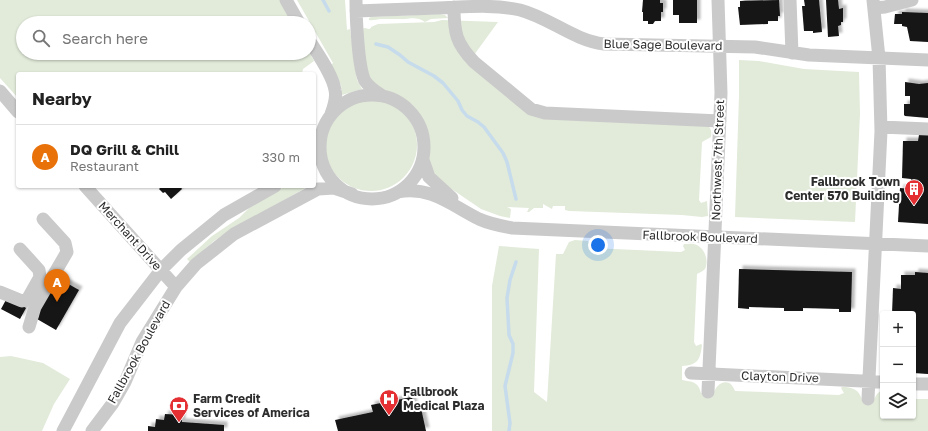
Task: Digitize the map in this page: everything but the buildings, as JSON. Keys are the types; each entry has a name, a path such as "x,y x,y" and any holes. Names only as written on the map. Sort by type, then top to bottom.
{"street":[{"path":"286,0 295,16"},
{"name":"Northwest 7th Street","path":"708,392 716,237 721,93 718,0"},
{"path":"790,0 792,53"},
{"path":"868,399 881,127 879,58 874,4 885,7 912,0"},
{"name":"Blue Sage Boulevard","path":"356,6 437,4 454,7 520,5 540,18 580,38 595,43 614,45 755,47 809,55 928,60"},
{"path":"320,142 320,151 325,169 336,184 352,194 361,197 375,198 390,196 398,192 407,186 414,178 423,160 424,151 422,132 414,115 399,102 381,95 368,85 363,76 356,6"},
{"path":"454,7 456,37 466,54 531,109 537,112 720,121"},
{"path":"316,52 336,90 331,114 322,132 316,153"},
{"path":"0,92 16,110"},
{"path":"331,114 338,107 354,98 363,95 381,95"},
{"path":"881,127 928,129"},
{"name":"Fallbrook Boulevard","path":"423,160 426,171 434,183 475,217"},
{"name":"Fallbrook Boulevard","path":"92,431 125,382 142,342 176,287 196,264 234,234 318,189 325,187 334,188 352,194"},
{"name":"Merchant Drive","path":"87,188 176,287"},
{"name":"Fallbrook Boulevard","path":"63,431 120,323 161,270 181,250 224,215 271,188"},
{"name":"Fallbrook Boulevard","path":"398,192 412,190 427,192 486,222 503,227 522,229 928,246"},
{"path":"29,327 35,307 67,252 66,243 43,219"},
{"path":"0,292 22,301 28,300 40,277 39,270 20,249"},
{"name":"Clayton Drive","path":"691,373 880,382"},
{"path":"916,384 928,384"}],"green space":[{"path":"0,0 280,0 289,16 16,16 16,60 314,61 303,69 302,72 16,72 16,96 0,78"},
{"path":"297,0 345,0 347,30 350,29 357,80 362,89 342,95 341,85 331,65 333,63 316,33 316,16 306,16"},
{"path":"445,15 448,18 431,19 425,22 413,18 369,20 371,17"},
{"path":"442,20 498,22 474,55 532,103 547,109 707,124 711,130 711,137 702,142 699,200 701,203 707,201 708,216 702,217 569,211 565,210 565,206 553,206 552,209 543,204 543,208 534,208 529,212 527,212 529,208 507,207 511,209 510,218 481,209 437,179 427,159 428,133 419,114 407,101 398,95 382,89 368,77 361,29 369,29 378,24 434,22"},
{"path":"739,60 759,61 804,69 859,72 860,114 855,222 735,217"},
{"path":"371,99 388,103 403,113 413,128 417,145 413,162 403,177 388,187 371,191 354,187 339,177 329,162 325,145 329,128 339,113 354,103"},
{"path":"282,188 305,188 226,233 214,241 190,262 187,259 212,236 239,218 254,203"},
{"path":"575,240 588,241 592,248 681,252 685,250 683,246 684,244 694,244 702,249 706,256 707,262 705,269 697,274 694,342 696,346 702,345 697,361 692,364 682,366 682,380 696,384 701,393 714,393 716,388 724,382 731,384 735,391 839,395 844,393 841,388 846,387 855,389 861,396 862,400 873,401 880,392 880,419 916,419 916,399 928,399 928,431 492,431 492,286 499,246 539,249 534,392 547,402 556,254 563,254 569,242"},
{"path":"11,356 43,363 70,379 54,404 42,431 0,431 0,357"}],"waterway":[{"path":"323,0 329,11"},
{"path":"376,44 388,47 408,62 434,76 443,83 458,101 462,110 467,116 484,127 503,153 507,162 516,199"},
{"path":"509,431 510,423 505,386 513,353 513,344 509,335 507,298 510,280 516,262"}],"place":[{"name":"Fallbrook Town Center 570 Building","path":"914,206"},
{"name":"DQ Grill & Chill","path":"57,302"},
{"name":"Fallbrook Medical Plaza","path":"389,416"},
{"name":"Farm Credit Services of America","path":"179,423"}]}
